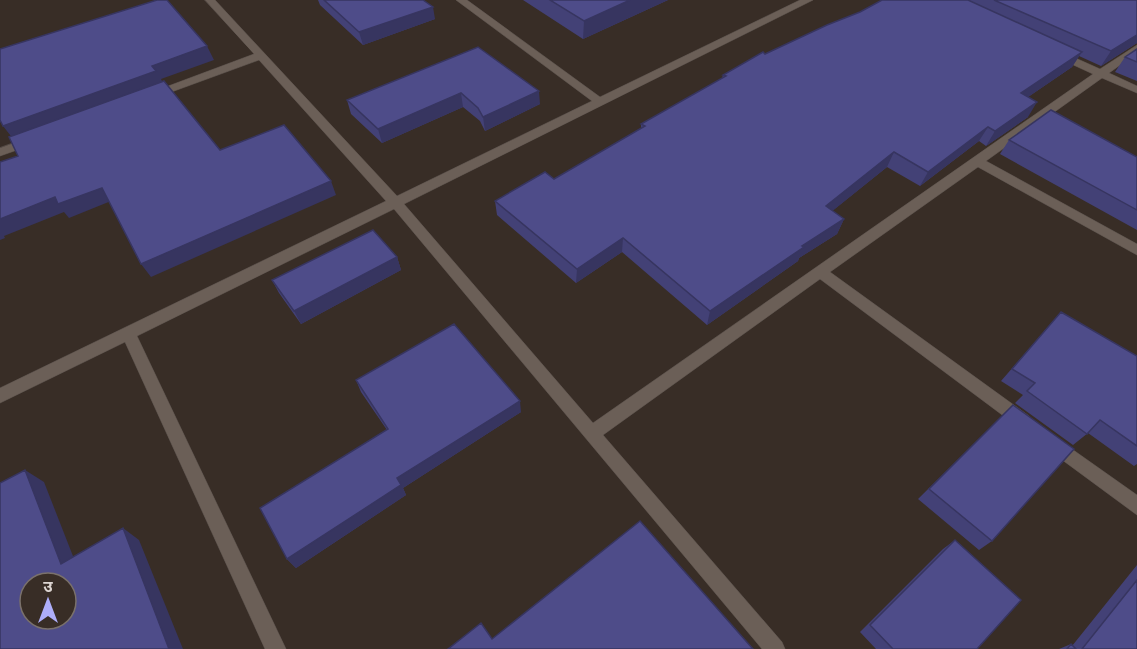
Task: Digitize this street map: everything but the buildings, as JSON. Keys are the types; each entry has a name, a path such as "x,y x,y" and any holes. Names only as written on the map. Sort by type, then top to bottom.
{"street":[{"path":"210,0 395,202 775,649"},
{"path":"461,0 600,102"},
{"path":"0,396 808,0"},
{"path":"592,433 1137,48"},
{"path":"1048,49 1137,90"},
{"path":"141,100 261,55"},
{"path":"0,152 44,136"},
{"path":"977,161 1137,250"},
{"path":"820,272 1137,506"},
{"path":"128,333 276,649"}]}
